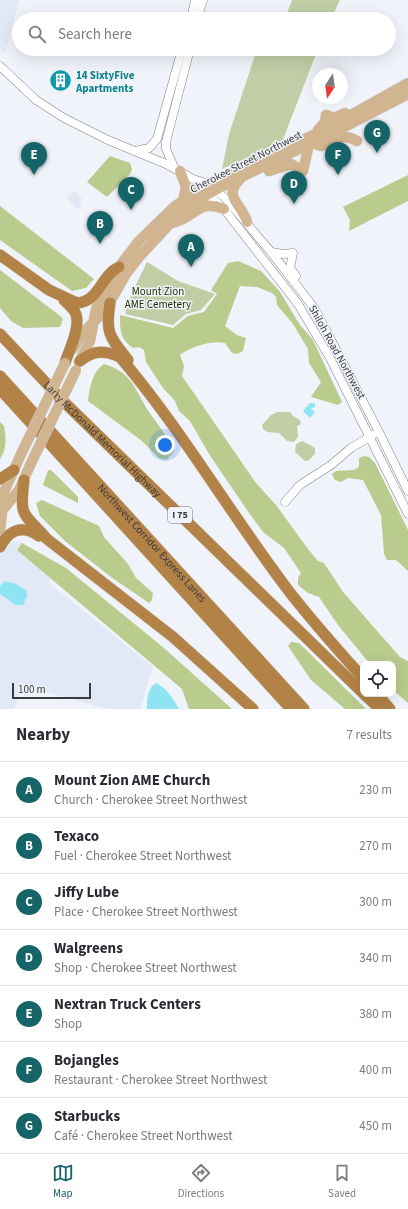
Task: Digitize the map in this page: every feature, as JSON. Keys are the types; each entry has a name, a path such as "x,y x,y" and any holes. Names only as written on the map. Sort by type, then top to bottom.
{"highway":[{"path":"0,255 59,296 71,307 77,318 76,330 65,363"},
{"path":"59,296 77,303 87,301 98,290 108,274 119,267"},
{"path":"110,303 107,327 111,338 175,422 178,427 178,432"},
{"name":"Larry McDonald Memorial Highway","path":"0,334 65,403 360,689"},
{"path":"78,365 86,356 100,351 110,352 120,357 175,431 178,432 284,585 317,626 360,675"},
{"name":"Northwest Corridor Express Lanes","path":"0,376 304,709"},
{"path":"0,389 291,709"},
{"path":"0,479 14,470"},
{"path":"24,480 22,501 24,512 31,523 47,539 173,637 253,709"},
{"path":"0,547 9,534 18,529 27,529 47,539"},
{"name":"Larry McDonald Memorial Highway","path":"368,697 380,709"},
{"path":"380,697 390,709"}],"main road":[{"path":"251,173 259,174 291,164 303,170 308,142 322,127 326,115 334,118 365,102 370,104 408,84"},
{"name":"Cherokee Street Northwest","path":"94,322 96,309 119,267 148,231 175,206 408,94"},
{"path":"308,142 320,146 342,136 352,138 357,141 357,130 359,124 365,121 367,115"},
{"name":"Cherokee Street Northwest","path":"94,322 110,303 132,266 171,223 208,189 240,179 308,142"},
{"path":"177,169 186,187 183,202"},
{"path":"240,179 233,188 232,197 245,215 247,222"},
{"path":"171,223 182,221 204,205 214,205 224,209"},
{"path":"0,532 4,492 65,363 79,338 94,322"},
{"path":"1,513 19,490 24,480 90,341 94,322"}],"street":[{"path":"192,12 195,0"},
{"path":"199,12 203,0"},
{"path":"135,151 149,148 157,139 180,56"},
{"path":"177,169 166,149 166,142 188,56"},
{"name":"Shiloh Road Northwest","path":"0,66 36,100 58,115 98,136 177,169 208,189 247,222 310,303 379,432 408,491"},
{"name":"Shiloh Road Northwest","path":"208,189 298,304 324,346 408,514"},
{"path":"271,252 283,254 293,253 290,268 310,295 310,303"},
{"path":"285,502 300,485 316,476 318,470 328,462 335,461 369,437 379,432"}],"shaded area":[{"path":"0,0 19,0 16,12 12,12 12,27 5,54 0,49"},
{"path":"74,190 82,199 80,202 82,205 77,209 67,198"},
{"path":"20,541 53,568 49,583 153,667 140,709 108,709 41,691 19,693 14,709 0,709 0,555 5,543"}],"green space":[{"path":"292,0 340,0 334,12 287,12"},
{"path":"255,56 315,56 282,142 222,169 229,134"},
{"path":"110,156 130,163 132,169 130,174 107,197 87,182"},
{"path":"408,175 408,201 349,231 350,220 343,207"},
{"path":"0,206 94,279 86,288 72,291 0,240"},
{"path":"238,261 261,271 280,292 300,325 313,340 342,402 338,405 311,397 321,382 309,363 308,349 293,324 277,305 276,297 272,293 257,287 240,286 225,326 237,335 246,338 243,351 237,354 232,353 225,343 220,342 208,343 195,347 180,355 184,366 182,376 256,483 276,505 308,549 318,561 324,563 343,592 400,657 408,661 408,703 396,693 396,661 368,661 338,625 319,597 308,593 298,585 298,578 301,573 284,548 263,532 249,513 209,454 190,421 179,411 175,401 163,388 146,362 144,350 139,347 133,348 123,338 120,325 120,315 173,328 188,316 204,312 217,294 211,290 228,263"},
{"name":"Mount Zion AME Cemetery","path":"147,262 178,281 215,294 201,310 186,314 173,325 125,314 132,293"},
{"path":"0,270 59,315 63,319 60,327 23,328 11,321 0,308"},
{"path":"104,364 113,367 127,377 136,389 149,412 166,435 175,451 166,460 159,458 142,441 88,401 94,376"},
{"path":"277,412 290,412 293,416 300,420 301,424 297,426 298,437 294,442 287,441 279,433 267,432 263,429 262,425 271,415"},
{"path":"0,422 4,426 5,447 0,459"},
{"path":"302,441 315,448 315,454 308,461 305,461 295,452 296,444"},
{"path":"364,456 369,457 375,463 408,530 408,571 396,560 387,560 384,554 381,515 363,480 348,478 341,482 335,480 332,474 336,471 354,470 359,467 359,458"},
{"path":"48,470 51,470 78,497 78,503 43,485"},
{"path":"42,500 99,526 104,537 128,564 136,578 153,593 152,600 149,603 111,577 65,541 40,516 36,503"},
{"path":"22,543 66,568 164,648 232,709 189,709 182,689 17,550"},
{"path":"291,642 299,643 366,709 345,709 311,680 288,646"}],"water":[{"path":"310,403 315,403 315,407 311,409 315,412 310,418 303,411"},
{"path":"5,581 16,584 26,590 27,596 23,605 16,605 0,594 0,586"},
{"path":"156,683 166,691 179,709 147,709 147,698 149,691"}],"place":[{"name":"14 SixtyFive Apartments","path":"61,81"},
{"name":"Starbucks","path":"377,153"},
{"name":"Nextran Truck Centers","path":"34,175"},
{"name":"Bojangles","path":"338,175"},
{"name":"Walgreens","path":"294,204"},
{"name":"Jiffy Lube","path":"131,210"},
{"name":"Texaco","path":"100,244"},
{"name":"Mount Zion AME Church","path":"191,267"}]}
